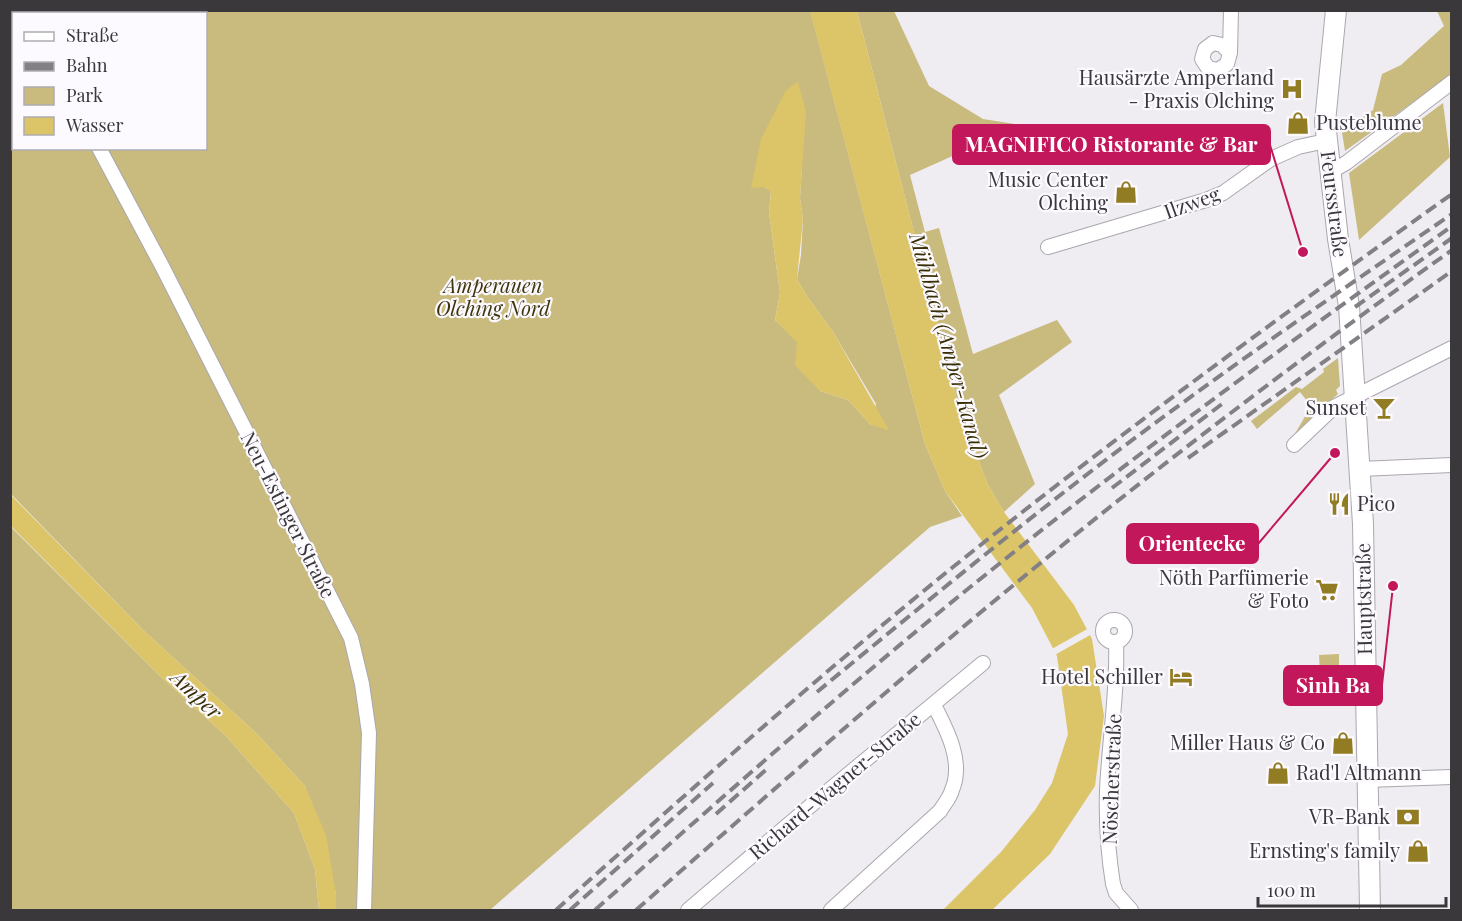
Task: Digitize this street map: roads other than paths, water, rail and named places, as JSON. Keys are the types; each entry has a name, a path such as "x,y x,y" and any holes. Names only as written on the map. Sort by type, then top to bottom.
{"street":[{"path":"1230,53 1231,10"},
{"name":"Feursstraße","path":"1336,10 1327,93 1326,141 1349,306 1355,397"},
{"path":"1330,172 1346,163 1452,82"},
{"name":"Ilzweg","path":"1048,247 1206,201 1224,193 1271,159 1298,147 1326,141"},
{"name":"Neu-Estinger Straße","path":"100,150 162,266 351,638 362,684 369,733 364,910"},
{"path":"1294,445 1334,407 1452,348"},
{"name":"Hauptstraße","path":"1355,397 1363,524 1370,910"},
{"path":"1360,469 1452,465"},
{"name":"Nöscherstraße","path":"1116,642 1114,713 1106,819 1113,884 1116,893 1131,910"},
{"name":"Richard-Wagner-Straße","path":"688,910 983,663"},
{"path":"831,910 940,811 952,792 957,776 954,750 934,705"},
{"path":"1367,780 1452,777"}],"water":[{"path":"810,11 857,11 961,415 988,485 1004,512 1074,605 1092,639 1104,716 1095,786 1050,854 992,910 943,910 1001,852 1035,810 1052,783 1068,734 1057,656 1032,608 945,491 925,444"},
{"path":"798,82 806,112 800,198 803,219 797,279 833,332 889,430 871,425 848,400 820,391 795,365 797,342 775,320 780,293 769,212 771,192 764,187 751,188 761,139 786,90"},
{"name":"Amper","path":"10,494 143,630 256,733 305,786 326,835 336,894 336,910 319,910 315,869 294,813 226,736 160,676 11,526"}],"railway":[{"path":"556,910 802,693 953,567 1200,377 1452,194"},
{"path":"817,692 926,602 1111,456 1237,363 1452,214"},
{"path":"595,910 750,773 973,585 1175,428 1452,226"},
{"path":"1355,307 1452,238"},
{"path":"636,910 911,671 1059,548 1225,417 1452,250"},
{"path":"1188,458 1452,271"},
{"path":"1112,488 1222,404"},
{"path":"716,814 768,768"},
{"path":"570,910 713,783"}],"place":[{"name":"Hausärzte Amperland - Praxis Olching","path":"1292,89"},
{"name":"Pusteblume","path":"1298,123"},
{"name":"Music Center Olching","path":"1126,192"},
{"name":"MAGNIFICO Ristorante & Bar","path":"1303,252"},
{"name":"Sunset","path":"1384,408"},
{"name":"Orientecke","path":"1335,453"},
{"name":"Pico","path":"1339,504"},
{"name":"Sinh Ba","path":"1393,586"},
{"name":"Nöth Parfümerie & Foto","path":"1327,590"},
{"name":"Hotel Schiller","path":"1181,677"},
{"name":"Miller Haus & Co","path":"1343,743"},
{"name":"Rad'l Altmann","path":"1278,773"},
{"name":"VR-Bank","path":"1408,817"},
{"name":"Ernsting's family","path":"1418,851"}],"park label":[{"name":"Amperauen Olching Nord","path":"493,298"}],"water label":[{"name":"Mühlbach (Amper-Kanal)","path":"948,346"}]}
